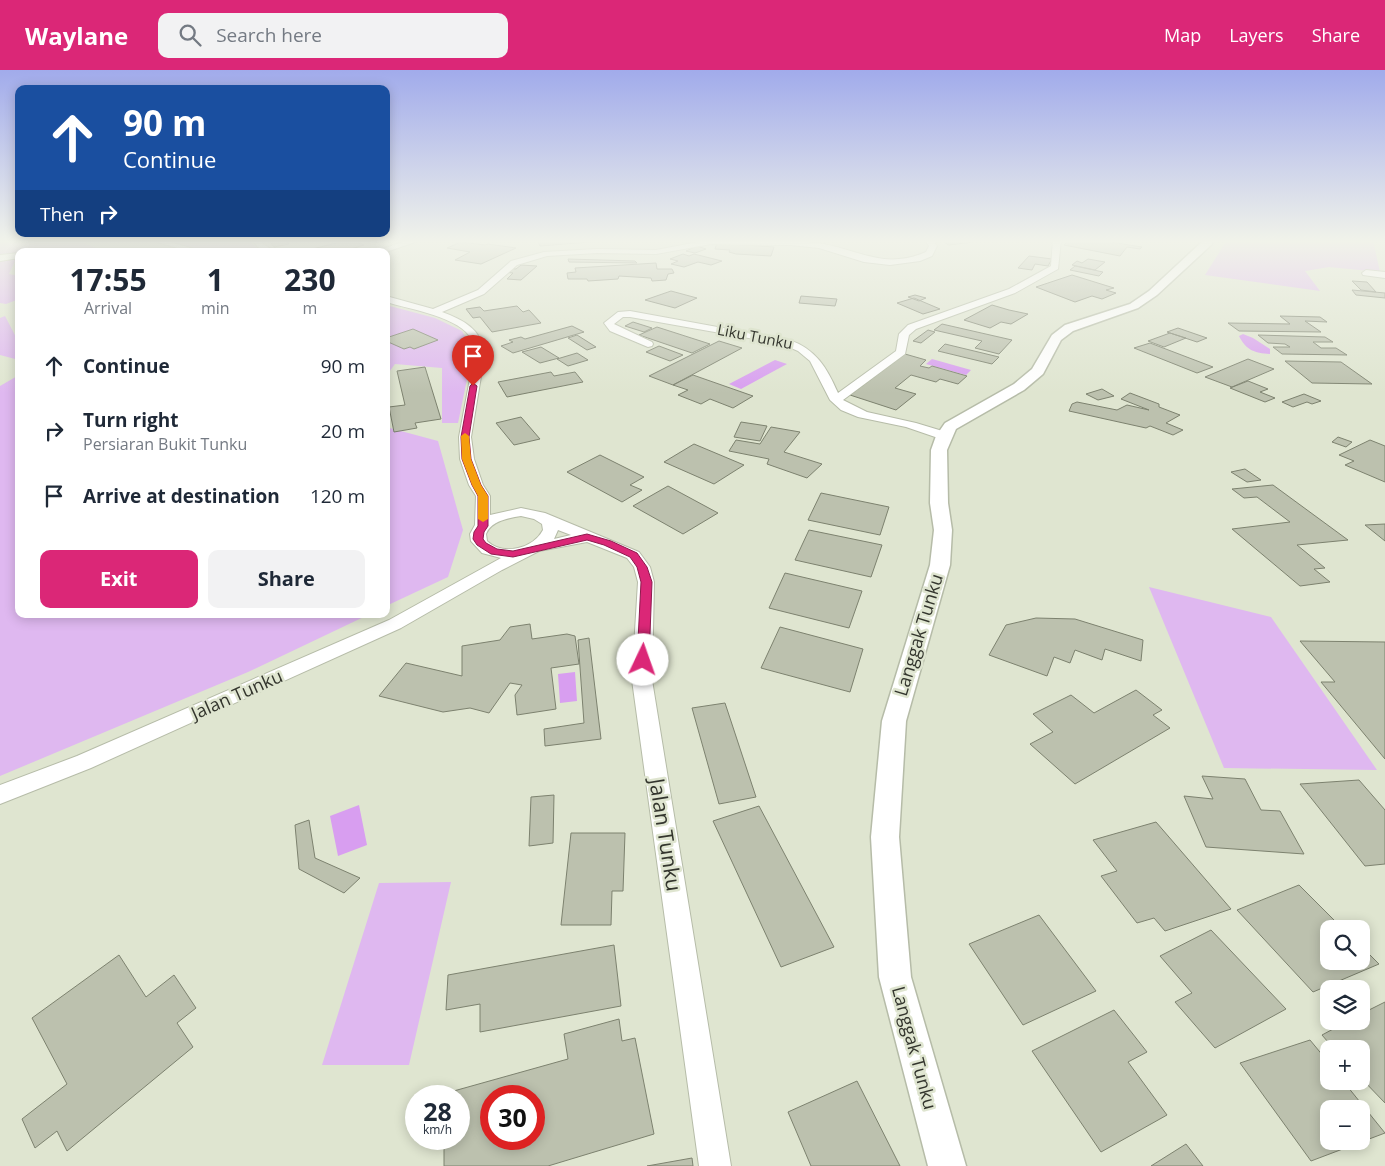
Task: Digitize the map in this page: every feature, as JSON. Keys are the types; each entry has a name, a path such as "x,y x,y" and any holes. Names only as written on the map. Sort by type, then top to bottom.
{"street":[{"path":"433,312 482,291"},
{"path":"1012,291 912,327 904,334 901,352 836,400 862,414 908,424 944,436 950,426 958,420 1019,386 1038,371 1056,338 1068,328 1134,306 1155,291"},
{"path":"390,300 433,312 453,320 478,338 480,345 465,437 467,459 476,485 483,496 483,526"},
{"name":"Liku Tunku","path":"648,344 614,329 610,324 622,314 630,314 774,338 796,344 808,351 818,362 836,400"},
{"name":"Langgak Tunku","path":"944,436 939,454 939,503 942,530 940,565 894,721 885,837 895,977 947,1166"},
{"name":"Jalan Tunku","path":"483,496 521,512 540,516 587,537 608,543 633,555 642,567 646,582 642,680 715,1166"},
{"path":"521,512 499,516 483,526 479,532 478,539 482,545 500,554 532,550 546,541 550,534 551,527 547,520"},
{"name":"Jalan Tunku","path":"0,795 84,762 395,624 468,582 532,550 587,537"},
{"path":"468,582 474,571 482,545"}],"shaded area":[{"path":"0,291 15,291 15,301 6,304 0,303"},
{"path":"390,306 435,318 462,331 473,350 458,423 442,423 442,368 395,364 390,371"},
{"path":"5,316 15,335 15,359 0,355 0,318"},
{"path":"1243,334 1270,349 1270,354 1255,352 1248,348 1239,336"},
{"path":"932,359 971,370 966,375 926,364"},
{"path":"775,360 787,364 741,389 729,384"},
{"path":"15,377 15,618 362,618 248,672 0,776 0,386"},
{"path":"390,428 438,441 463,530 448,577 390,604"},
{"path":"1149,587 1271,617 1377,770 1224,768"},
{"path":"575,672 577,701 560,703 558,674"},
{"path":"359,805 367,845 338,856 330,816"},
{"path":"451,882 409,1065 322,1065 379,883"}],"building":[{"path":"671,291 697,298 675,308 645,300"},
{"path":"1047,291 1110,291 1116,293 1102,299 1092,296 1075,302"},
{"path":"1353,291 1385,293 1385,298 1356,295"},
{"path":"915,295 926,298 919,301 908,297"},
{"path":"801,296 837,299 835,306 799,303"},
{"path":"914,298 940,309 923,314 897,303"},
{"path":"992,305 1028,314 1011,324 1001,322 990,328 964,320"},
{"path":"517,306 523,312 529,310 541,323 492,332 480,317 473,318 466,309 480,307 484,311"},
{"path":"1280,316 1320,317 1327,322 1305,321 1321,332 1239,331 1228,323 1290,324"},
{"path":"633,322 652,328 644,332 625,326"},
{"path":"942,324 1012,340 999,354 975,348 982,341 934,330"},
{"path":"572,326 584,332 513,353 501,346 513,342 509,340 521,337 525,339"},
{"path":"657,327 710,344 692,353 639,335"},
{"path":"1178,328 1207,338 1197,342 1167,332"},
{"path":"413,329 438,340 414,349 410,347 404,349 390,343 390,337"},
{"path":"928,330 935,332 921,343 913,341"},
{"path":"1170,333 1186,338 1164,347 1148,341"},
{"path":"577,335 596,347 587,350 568,338"},
{"path":"1258,335 1325,337 1333,342 1313,342 1321,348 1336,348 1347,355 1282,354 1273,347 1290,347 1285,344 1268,343"},
{"path":"719,341 742,348 673,385 649,376"},
{"path":"1150,343 1213,367 1197,373 1134,348"},
{"path":"945,344 999,357 992,364 938,351"},
{"path":"659,346 683,355 670,361 646,352"},
{"path":"541,347 559,358 540,363 522,352"},
{"path":"577,353 588,360 568,366 557,359"},
{"path":"905,354 926,360 920,366 929,368 932,366 967,376 958,384 940,379 936,382 911,375 895,388 916,394 896,410 850,395"},
{"path":"1248,359 1274,369 1232,387 1205,377"},
{"path":"1285,361 1341,362 1372,384 1312,383"},
{"path":"425,367 441,419 415,423 417,428 394,432 390,407 405,405 397,371"},
{"path":"551,372 554,376 575,372 583,382 507,397 498,382"},
{"path":"693,375 753,396 733,408 710,399 701,404 678,395 688,390 673,385"},
{"path":"1248,381 1268,389 1260,392 1275,398 1265,402 1230,388"},
{"path":"1102,389 1114,396 1098,400 1086,394"},
{"path":"1130,393 1159,404 1159,407 1180,415 1166,423 1183,430 1173,435 1150,426 1146,428 1069,411 1072,404 1077,402 1117,410 1127,405 1149,410 1121,399"},
{"path":"1304,394 1321,401 1312,404 1307,402 1293,407 1282,402"},
{"path":"521,417 540,439 514,445 496,423"},
{"path":"741,422 767,426 760,441 734,437"},
{"path":"771,427 800,432 784,452 822,464 807,478 767,464 769,459 729,451 736,440 760,444"},
{"path":"1338,437 1352,442 1346,447 1332,442"},
{"path":"1370,440 1385,446 1385,482 1345,465 1354,461 1339,455"},
{"path":"694,444 744,465 714,484 664,462"},
{"path":"600,455 644,477 630,485 642,490 622,502 567,472"},
{"path":"1245,469 1261,480 1247,482 1231,472"},
{"path":"1273,485 1348,540 1297,545 1325,568 1314,569 1330,582 1300,586 1232,529 1290,522 1257,497 1244,498 1232,489"},
{"path":"668,486 718,513 683,534 633,506"},
{"path":"821,493 889,507 880,535 808,520"},
{"path":"1385,524 1385,541 1365,525"},
{"path":"809,530 882,545 871,577 795,560"},
{"path":"785,573 862,591 849,628 769,608"},
{"path":"1036,618 1075,619 1143,640 1141,661 1105,649 1102,660 1075,650 1070,663 1054,657 1047,676 989,655 1006,625"},
{"path":"530,624 532,639 567,634 575,636 579,664 551,668 556,709 517,715 515,695 522,685 510,683 489,713 470,708 443,712 379,696 406,663 462,676 462,646 500,640 510,627"},
{"path":"780,627 863,649 850,692 761,668"},
{"path":"589,638 601,739 545,746 544,729 584,723 578,640"},
{"path":"1300,641 1385,642 1385,759 1321,682 1335,682"},
{"path":"1136,690 1162,710 1153,715 1170,728 1075,784 1030,744 1053,732 1033,714 1071,695 1094,713"},
{"path":"725,703 756,797 719,804 692,708"},
{"path":"1202,776 1245,779 1261,810 1280,811 1304,854 1206,847 1184,796 1213,799"},
{"path":"1359,780 1385,810 1385,864 1365,866 1300,784"},
{"path":"554,795 553,843 529,846 531,797"},
{"path":"759,806 834,947 781,967 713,821"},
{"path":"309,820 315,858 360,878 344,893 299,869 295,825"},
{"path":"1156,822 1231,909 1165,931 1154,918 1137,923 1101,876 1117,871 1093,840"},
{"path":"571,833 625,833 623,891 612,891 611,925 561,925"},
{"path":"1299,885 1334,920 1320,920 1320,970 1365,970 1341,980 1320,980 1320,989 1313,992 1237,910"},
{"path":"1039,915 1096,991 1023,1025 969,944"},
{"path":"1211,930 1286,1009 1215,1048 1175,1002 1192,993 1160,956"},
{"path":"614,945 621,1006 480,1032 480,1004 446,1010 448,975"},
{"path":"119,955 146,997 174,975 196,1008 177,1023 193,1047 67,1151 57,1131 35,1148 22,1119 67,1084 32,1018"},
{"path":"1370,955 1379,964 1370,968"},
{"path":"1385,1002 1385,1103 1370,1087 1370,1040 1326,1040 1322,1035 1331,1030 1370,1030 1370,1010"},
{"path":"1114,1010 1147,1052 1128,1062 1167,1115 1101,1152 1032,1051"},
{"path":"619,1019 622,1041 635,1038 654,1134 548,1166 444,1166 444,1150 470,1150 470,1086 568,1059 564,1034"},
{"path":"1310,1040 1320,1052 1320,1090 1350,1090 1358,1100 1320,1100 1320,1150 1340,1150 1311,1161 1240,1063"},
{"path":"857,1081 900,1166 811,1166 788,1112"},
{"path":"1370,1114 1385,1133 1370,1139"},
{"path":"1186,1144 1203,1166 1151,1166"},
{"path":"692,1158 693,1166 647,1166"}],"slow traffic":[{"path":"465,436 467,459 476,485 483,496 483,519"}],"route":[{"path":"473,386 465,437 467,459 476,485 483,496 483,526 479,532 478,539 489,550 500,554 513,554 587,537 608,543 633,555 642,567 646,582 643,660"}]}
